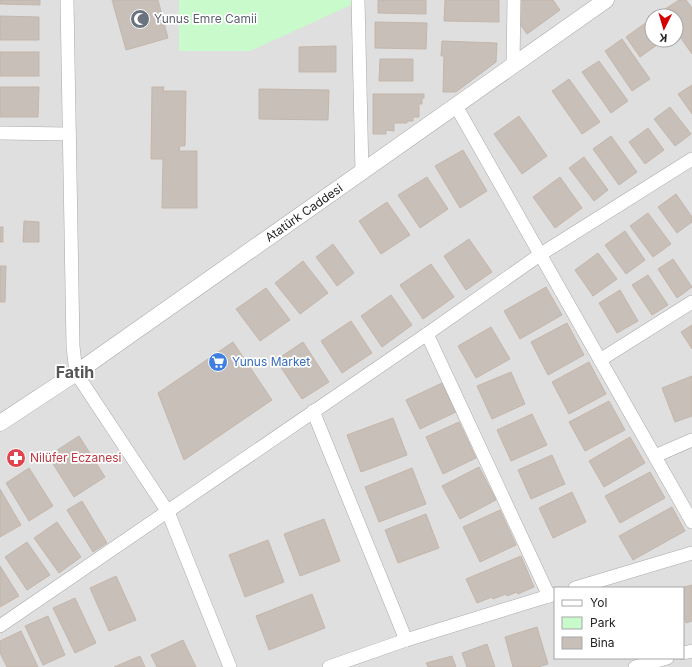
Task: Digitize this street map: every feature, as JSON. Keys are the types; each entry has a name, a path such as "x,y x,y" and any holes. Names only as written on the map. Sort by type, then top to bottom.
{"street":[{"path":"67,0 74,346 76,373 168,512 230,667"},
{"path":"358,0 362,172"},
{"path":"513,65 514,0"},
{"name":"Atatürk Caddesi","path":"0,423 76,373 606,0"},
{"path":"456,106 692,522"},
{"path":"0,133 69,134"},
{"path":"0,626 427,334 541,254 692,159"},
{"path":"600,360 692,302"},
{"path":"329,667 406,640 552,595 427,334"},
{"path":"313,411 406,640"},
{"path":"655,456 692,440"},
{"path":"578,587 692,553"},
{"path":"635,667 663,659"}],"shaded area":[{"path":"0,0 692,0 692,667 0,667"}],"green space":[{"path":"179,0 351,0 351,5 250,51 179,51"}],"building":[{"path":"0,0 40,0 40,5 0,4"},
{"name":"Yunus Emre Camii","path":"112,0 158,0 168,38 126,50"},
{"path":"378,0 426,0 426,14 378,13"},
{"path":"445,0 499,0 499,22 444,21"},
{"path":"518,0 553,0 560,10 527,34 517,20"},
{"path":"679,0 686,0 692,8 692,54 684,42 684,8 667,8"},
{"path":"0,16 39,17 39,40 0,40"},
{"path":"375,22 427,23 426,49 375,48"},
{"path":"644,24 644,48 653,48 640,57 626,37"},
{"path":"622,39 650,79 632,91 605,51"},
{"path":"442,41 497,43 496,62 456,92 443,92 444,56 441,56"},
{"path":"336,46 336,72 299,72 299,47"},
{"path":"0,52 39,52 39,76 0,76"},
{"path":"380,59 413,59 413,81 379,81"},
{"path":"599,61 628,101 611,113 582,72"},
{"path":"569,79 600,122 582,134 552,91"},
{"path":"692,85 692,114 678,94"},
{"path":"0,87 39,87 38,117 0,117"},
{"path":"152,87 164,87 163,91 186,91 185,146 180,146 179,151 197,151 197,208 162,208 163,159 151,159"},
{"path":"259,89 329,90 328,120 259,119"},
{"path":"373,94 424,94 422,104 419,104 419,117 413,117 413,121 407,121 407,123 394,123 394,131 386,130 386,134 373,134"},
{"path":"670,107 691,134 675,146 654,119"},
{"path":"519,116 547,156 522,174 494,134"},
{"path":"648,128 664,150 645,164 629,142"},
{"path":"611,136 637,172 619,185 593,149"},
{"path":"463,150 487,191 460,208 435,166"},
{"path":"584,157 608,190 594,201 569,168"},
{"path":"427,177 448,209 420,228 398,195"},
{"path":"560,177 582,208 555,228 533,197"},
{"path":"676,194 692,217 692,222 677,233 658,207"},
{"path":"387,202 410,235 381,254 359,221"},
{"path":"648,213 671,244 653,257 630,226"},
{"path":"24,221 39,222 39,242 23,242"},
{"path":"0,227 3,227 3,242 0,242"},
{"path":"625,231 645,260 626,274 605,245"},
{"path":"469,239 492,272 466,290 444,256"},
{"path":"333,244 354,273 337,286 316,257"},
{"path":"598,253 617,279 593,296 575,270"},
{"path":"673,259 692,287 677,298 658,269"},
{"path":"303,261 328,293 300,314 275,283"},
{"path":"431,264 454,297 423,319 400,285"},
{"path":"0,266 6,266 5,302 0,302"},
{"path":"648,275 668,305 652,315 632,285"},
{"path":"546,287 562,315 520,339 504,311"},
{"path":"266,288 290,320 260,341 236,309"},
{"path":"620,290 638,321 617,333 599,303"},
{"path":"391,295 412,325 382,347 361,316"},
{"path":"351,321 372,353 342,373 321,341"},
{"path":"567,323 584,355 548,375 531,342"},
{"path":"692,325 692,349 681,332"},
{"path":"491,327 510,359 476,378 458,346"},
{"path":"233,342 272,400 184,460 158,393"},
{"path":"303,342 329,382 302,399 276,360"},
{"path":"589,362 606,394 569,414 552,382"},
{"path":"511,372 525,404 492,419 477,386"},
{"path":"692,376 692,416 675,422 662,388"},
{"path":"442,383 456,412 420,429 406,400"},
{"path":"609,401 625,430 585,451 569,422"},
{"path":"532,414 547,445 511,461 497,430"},
{"path":"393,418 407,455 361,472 347,435"},
{"path":"459,422 476,458 443,474 426,437"},
{"path":"79,436 105,477 74,497 48,456"},
{"path":"630,437 645,463 604,487 589,461"},
{"path":"552,455 565,484 531,499 518,470"},
{"path":"479,467 496,500 460,519 442,486"},
{"path":"29,468 53,506 29,521 6,483"},
{"path":"412,468 426,504 379,522 365,487"},
{"path":"650,472 665,498 620,523 605,496"},
{"path":"0,489 21,525 0,537"},
{"path":"572,492 586,522 553,538 539,508"},
{"path":"82,501 107,543 93,552 67,510"},
{"path":"672,507 685,531 633,560 619,536"},
{"path":"500,510 516,545 480,562 463,527"},
{"path":"426,514 439,548 398,563 385,530"},
{"path":"324,519 340,561 300,576 284,534"},
{"path":"57,522 81,557 59,573 34,538"},
{"path":"268,540 284,582 245,597 229,555"},
{"path":"27,542 50,575 27,590 5,557"},
{"path":"521,556 534,587 518,594 517,592 507,596 506,594 493,599 492,597 477,603 466,579"},
{"path":"0,566 19,596 0,607"},
{"path":"116,576 136,620 109,631 90,588"},
{"path":"692,585 692,621 686,623 684,617 684,587"},
{"path":"312,594 325,628 269,650 256,616"},
{"path":"75,598 96,643 75,653 53,608"},
{"path":"48,616 65,655 43,665 25,626"},
{"path":"537,627 548,664 538,667 513,667 505,637"},
{"path":"21,631 38,667 7,667 0,653 0,641"},
{"path":"183,640 196,667 157,667 151,655"},
{"path":"487,644 495,667 467,667 462,653"},
{"path":"140,656 145,667 114,667"},
{"path":"452,656 456,667 428,667 426,663"}],"place":[{"name":"Yunus Emre Camii","path":"140,19"},
{"name":"Yunus Market","path":"218,362"},
{"name":"Nilüfer Eczanesi","path":"16,458"}],"district":[{"name":"Fatih","path":"75,372"}]}
